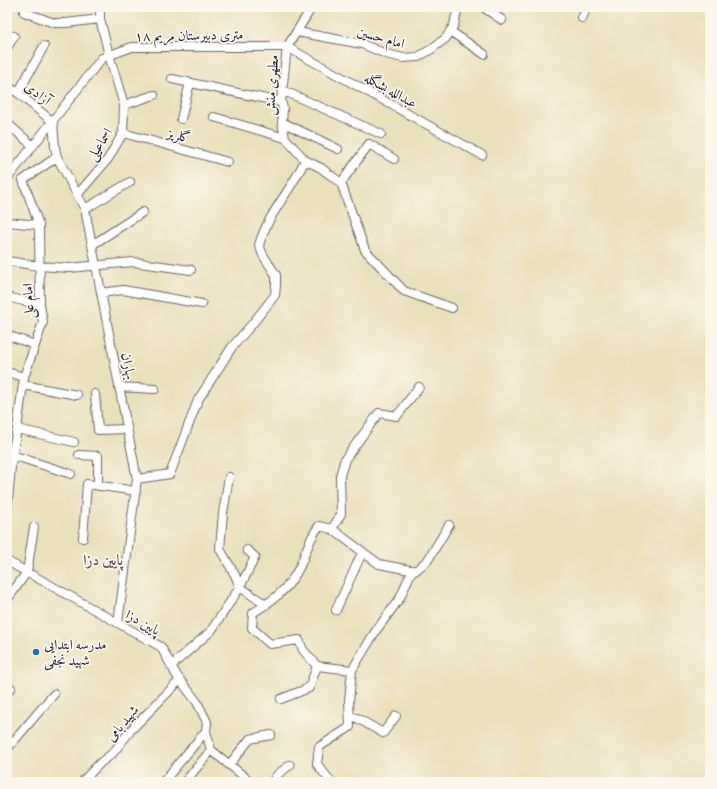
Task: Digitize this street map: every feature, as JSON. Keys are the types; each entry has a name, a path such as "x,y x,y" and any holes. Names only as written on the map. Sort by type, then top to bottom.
{"street":[{"name":"اسماعیلی","path":"78,194 108,159 123,133 124,105 100,19 100,7"},
{"path":"287,47 312,7"},
{"path":"483,7 502,20"},
{"path":"582,18 587,7"},
{"name":"امام حسین","path":"297,32 362,44 386,54 403,58 418,57 446,38 454,25 455,8"},
{"path":"24,12 54,23 100,19"},
{"path":"450,31 484,54"},
{"path":"7,48 14,36"},
{"path":"18,93 44,46"},
{"name":"۱۸ متری دبیرستان مریم","path":"9,173 53,122 102,58 132,47 287,47"},
{"name":"مطهری منش","path":"285,138 282,122 283,108 281,102 287,47"},
{"name":"عبدالله بشگله","path":"287,47 482,155"},
{"path":"172,79 281,102"},
{"path":"181,119 190,83"},
{"name":"آزادی","path":"7,86 18,93 53,122"},
{"path":"282,90 381,134"},
{"path":"124,105 154,95"},
{"path":"214,117 285,138 305,160 321,168 341,183 365,250 404,291 452,308"},
{"name":"بهاران","path":"53,122 57,157 85,209 137,479 118,623"},
{"path":"282,122 338,149"},
{"path":"7,123 33,146"},
{"name":"گلریز","path":"123,133 228,162"},
{"path":"341,183 369,144 394,159"},
{"name":"امام علی","path":"7,512 8,484 24,381 43,322 40,305 39,227 23,180 57,157"},
{"path":"137,479 170,474 198,400 232,347 275,295 276,275 263,255 259,245 268,220 299,175 305,160"},
{"path":"85,209 130,182"},
{"path":"92,245 142,212"},
{"path":"7,222 39,227"},
{"path":"7,261 39,266 69,268 133,262 191,270"},
{"path":"101,293 123,290 202,304"},
{"path":"7,298 40,305"},
{"path":"7,335 35,345"},
{"path":"7,372 24,381 77,396"},
{"path":"332,529 341,514 340,476 345,459 379,413 397,416 420,386"},
{"path":"119,387 155,389"},
{"path":"95,394 98,430 127,428"},
{"path":"17,429 74,442"},
{"path":"12,455 71,474"},
{"path":"79,455 98,456 98,486"},
{"path":"229,477 223,513 220,549 240,587 266,605"},
{"path":"83,538 87,484 136,491"},
{"path":"352,670 317,666 303,650 299,640 270,644 252,628 253,614 285,590 299,568 313,533 319,526 332,529 379,564 415,571 428,560 449,525"},
{"path":"7,600 28,572 34,527"},
{"path":"171,666 211,631 240,587 255,557 247,550"},
{"path":"336,610 362,552"},
{"name":"پایین دزا","path":"7,562 28,572 161,647 180,680 197,702 207,722 206,731 211,750"},
{"path":"330,782 317,764 319,747 350,727 349,701 352,670 375,632 400,598 412,570"},
{"path":"281,699 309,688 317,666"},
{"name":"شهید بامی","path":"82,782 99,764 114,753 131,730 180,680"},
{"path":"7,749 54,694"},
{"path":"350,716 357,718 383,733 396,716"},
{"path":"163,782 206,731"},
{"path":"229,765 250,739 271,735"},
{"path":"185,782 211,750 251,782"},
{"path":"272,782 278,774 290,765"}],"place":[{"name":"مدرسه ابتدایی شهید نجفی","path":"36,652"}],"district":[{"name":"پایین دزا","path":"103,560"}]}
